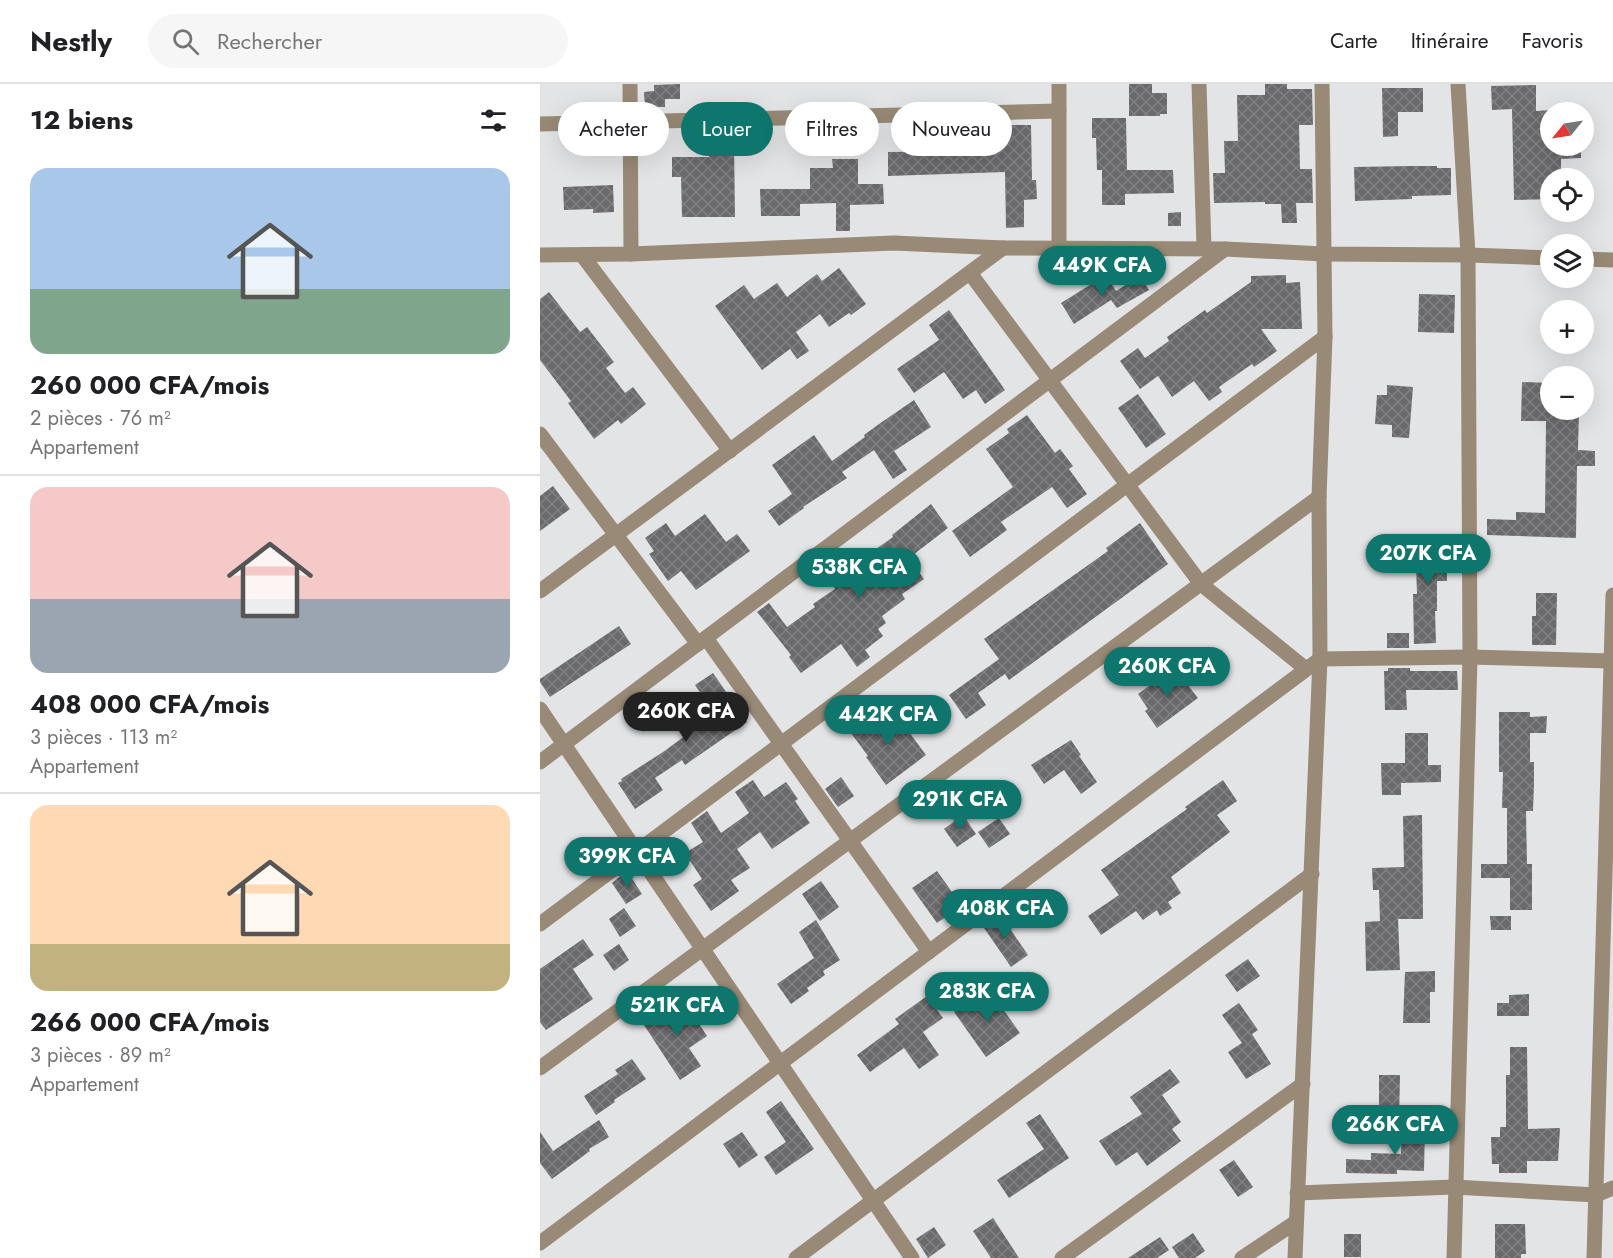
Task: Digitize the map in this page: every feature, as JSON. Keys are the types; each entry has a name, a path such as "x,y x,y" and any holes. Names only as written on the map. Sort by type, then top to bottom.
{"street":[{"path":"630,84 630,102"},
{"path":"1059,84 1059,249"},
{"path":"1199,84 1204,248"},
{"path":"1295,1258 1320,659 1319,497 1325,337 1322,84"},
{"path":"1454,1258 1470,657 1468,255 1458,84"},
{"path":"669,121 1059,111"},
{"path":"540,124 558,124"},
{"path":"631,156 631,254"},
{"path":"540,255 631,254 894,243 1003,248 1204,248 1324,254 1540,258"},
{"path":"540,591 1003,248"},
{"path":"540,762 1225,249"},
{"path":"582,255 730,451"},
{"path":"1594,259 1613,260"},
{"path":"970,273 1200,584 1306,669"},
{"path":"540,924 1325,337"},
{"path":"540,434 616,535 781,743 928,952"},
{"path":"540,1068 1319,497"},
{"path":"1594,1258 1600,1053 1609,884 1613,596"},
{"path":"540,1243 1320,659 1470,657 1612,662"},
{"path":"540,709 912,1258"},
{"path":"796,1258 1312,874"},
{"path":"1600,1053 1613,1044"},
{"path":"1062,1258 1303,1084"},
{"path":"1297,1193 1455,1187 1596,1195 1613,1188"},
{"path":"1242,1258 1296,1222"}],"building":[{"path":"680,84 680,99 645,102 644,92 654,91 654,85"},
{"path":"1129,84 1152,84 1152,93 1167,93 1167,114 1129,116"},
{"path":"1265,84 1287,84 1287,89 1312,89 1313,125 1299,125 1300,169 1312,169 1313,203 1296,203 1297,223 1282,223 1281,204 1214,203 1213,173 1225,173 1224,141 1238,141 1237,95 1265,95"},
{"path":"1536,85 1536,111 1540,111 1540,156 1581,156 1581,158 1561,159 1561,168 1540,168 1540,199 1514,200 1512,109 1492,110 1491,86"},
{"path":"1382,88 1423,88 1423,112 1398,112 1398,136 1383,137"},
{"path":"1092,118 1126,118 1127,170 1173,170 1174,193 1125,194 1125,205 1102,205 1102,170 1097,170 1096,138 1092,138"},
{"path":"1012,125 1031,125 1032,180 1036,180 1037,199 1024,200 1024,227 1006,228 1005,172 888,176 888,152 891,152 891,156 1012,156"},
{"path":"734,156 735,217 682,217 681,177 672,177 672,157"},
{"path":"832,159 858,159 858,184 883,184 884,204 850,205 850,231 836,231 836,203 800,204 800,216 761,216 760,189 810,189 810,168 833,168"},
{"path":"1437,166 1437,168 1451,168 1451,195 1355,201 1354,167"},
{"path":"613,185 614,212 593,213 593,209 564,210 563,187"},
{"path":"1181,212 1181,226 1168,226 1168,213"},
{"path":"839,268 866,304 829,327 820,314 796,332 809,351 797,359 790,349 762,370 715,306 744,285 754,299 777,283 787,297 817,274 822,281"},
{"path":"1106,275 1116,291 1140,276 1149,290 1117,308 1111,300 1074,324 1061,303"},
{"path":"1286,275 1286,283 1300,282 1302,329 1261,329 1277,351 1254,367 1252,364 1219,387 1222,392 1209,401 1194,381 1172,397 1158,376 1140,389 1120,361 1138,348 1145,358 1169,341 1167,337 1205,310 1207,313 1251,282 1251,276"},
{"path":"549,292 580,332 587,327 614,362 606,368 625,393 633,387 646,404 621,424 618,420 594,439 568,403 571,401 540,360 540,299"},
{"path":"1419,294 1455,295 1454,333 1418,332"},
{"path":"949,310 1005,390 985,404 976,390 963,399 944,372 914,393 897,369 939,340 929,325"},
{"path":"1522,382 1540,383 1540,420 1579,420 1578,450 1595,451 1595,466 1577,466 1576,538 1487,535 1487,519 1516,520 1516,512 1545,513 1546,421 1521,421"},
{"path":"1387,385 1413,387 1409,438 1392,437 1392,425 1375,424 1377,395 1387,395"},
{"path":"1138,394 1166,434 1146,448 1118,408"},
{"path":"914,400 931,427 894,451 907,470 893,479 874,450 842,472 847,478 779,526 768,511 792,494 772,465 814,435 832,461"},
{"path":"1027,415 1055,453 1060,449 1073,466 1069,469 1087,494 1067,508 1052,487 1001,522 1007,530 970,557 952,531 1013,487 986,449 1009,433 1007,429"},
{"path":"553,486 570,509 540,531 540,496"},
{"path":"931,504 948,528 909,558 924,579 902,594 905,599 882,616 886,623 878,629 883,636 865,650 870,657 857,667 841,644 801,673 789,657 791,655 757,612 769,603 787,627 815,607 813,604 835,589 833,585 854,570 852,566 893,537 892,535"},
{"path":"705,514 726,542 737,534 750,551 696,590 681,571 668,581 649,554 654,551 645,538 666,523 675,536"},
{"path":"1140,523 1168,564 1009,680 1005,674 978,693 986,705 966,719 949,695 999,659 984,639 1108,551 1106,548"},
{"path":"1446,535 1447,581 1437,581 1436,643 1414,644 1413,594 1417,594 1415,536"},
{"path":"1536,593 1557,593 1556,645 1532,645 1532,616 1536,616"},
{"path":"619,626 631,644 550,697 540,679"},
{"path":"1387,633 1409,633 1409,648 1387,648"},
{"path":"1174,668 1198,698 1157,728 1145,711 1148,709 1138,694"},
{"path":"1388,668 1410,668 1410,671 1457,671 1458,690 1406,690 1407,710 1385,710 1384,671 1388,671"},
{"path":"713,673 747,722 685,765 682,760 655,778 663,790 635,809 618,783 715,714 695,685"},
{"path":"885,708 893,719 897,716 926,755 886,785 851,733"},
{"path":"1499,712 1530,712 1530,717 1547,716 1546,733 1530,733 1530,762 1534,762 1533,811 1526,811 1527,864 1532,864 1532,910 1510,910 1510,878 1481,878 1481,864 1507,864 1507,808 1502,808 1503,772 1499,772"},
{"path":"1405,733 1428,733 1428,765 1441,765 1441,782 1401,783 1401,795 1382,795 1381,763 1405,763"},
{"path":"1071,740 1097,782 1081,794 1064,770 1044,784 1031,765"},
{"path":"841,777 854,796 838,807 825,789"},
{"path":"753,780 764,797 786,782 798,799 795,801 810,823 772,849 760,832 737,849 750,868 731,880 739,891 711,911 693,885 702,879 685,853 703,842 691,823 707,811 721,833 749,813 735,792"},
{"path":"1223,780 1237,801 1217,815 1230,832 1171,877 1181,893 1168,902 1172,908 1160,916 1157,910 1143,920 1136,911 1101,935 1088,916 1119,895 1101,870 1187,809 1185,807"},
{"path":"963,815 976,834 957,847 944,829"},
{"path":"1422,815 1423,919 1398,919 1400,970 1366,971 1365,922 1380,921 1379,890 1373,890 1372,868 1404,867 1403,816"},
{"path":"999,818 1010,834 989,848 978,832"},
{"path":"627,871 642,894 626,904 612,883"},
{"path":"937,871 962,906 937,923 912,888"},
{"path":"821,881 839,907 820,921 802,894"},
{"path":"624,908 636,926 620,937 609,919"},
{"path":"999,913 1028,955 1011,967 982,925"},
{"path":"1490,916 1511,916 1511,930 1491,930"},
{"path":"816,920 840,960 823,971 825,975 791,1004 777,984 814,958 799,932"},
{"path":"583,939 594,955 573,969 593,999 546,1030 540,1022 540,969"},
{"path":"619,944 629,960 614,971 603,955"},
{"path":"1248,959 1260,976 1237,992 1225,975"},
{"path":"1435,971 1435,992 1430,992 1430,1023 1403,1023 1405,972"},
{"path":"988,988 1020,1033 986,1057 954,1012"},
{"path":"1529,994 1529,1016 1497,1016 1497,1003 1509,1003 1509,995"},
{"path":"927,996 943,1018 923,1032 939,1055 919,1069 904,1048 870,1072 857,1055 899,1024 895,1019"},
{"path":"683,999 707,1036 689,1048 701,1066 680,1080 644,1025"},
{"path":"1239,1003 1258,1030 1252,1034 1271,1064 1246,1079 1228,1052 1242,1043 1222,1015"},
{"path":"1510,1047 1527,1047 1528,1129 1560,1128 1558,1161 1527,1161 1527,1173 1499,1173 1499,1164 1492,1164 1491,1137 1500,1137 1500,1127 1506,1127 1506,1075 1510,1075"},
{"path":"632,1059 646,1079 596,1115 584,1096 618,1074 615,1070"},
{"path":"1170,1069 1180,1082 1162,1095 1181,1122 1172,1129 1181,1141 1147,1166 1137,1152 1116,1166 1099,1141 1142,1114 1130,1097"},
{"path":"1379,1075 1400,1075 1399,1122 1379,1121"},
{"path":"781,1101 814,1149 776,1175 764,1157 786,1142 766,1112"},
{"path":"1040,1114 1069,1158 1009,1198 997,1180 1044,1149 1026,1123"},
{"path":"599,1120 609,1137 589,1149 590,1151 552,1179 540,1163 540,1132 553,1151"},
{"path":"1402,1126 1425,1127 1424,1171 1397,1170 1397,1174 1346,1173 1346,1159 1371,1160 1371,1153 1401,1154"},
{"path":"742,1132 758,1155 739,1168 723,1144"},
{"path":"1234,1160 1253,1187 1238,1197 1219,1170"},
{"path":"993,1218 1019,1258 991,1258 973,1231"},
{"path":"1495,1224 1525,1224 1526,1254 1521,1254 1521,1258 1495,1258"},
{"path":"934,1227 946,1245 928,1258 916,1239"},
{"path":"1193,1233 1205,1251 1195,1258 1179,1258 1172,1247"},
{"path":"1344,1234 1361,1234 1361,1257 1344,1257"},
{"path":"1160,1237 1169,1250 1157,1258 1128,1258"}]}
